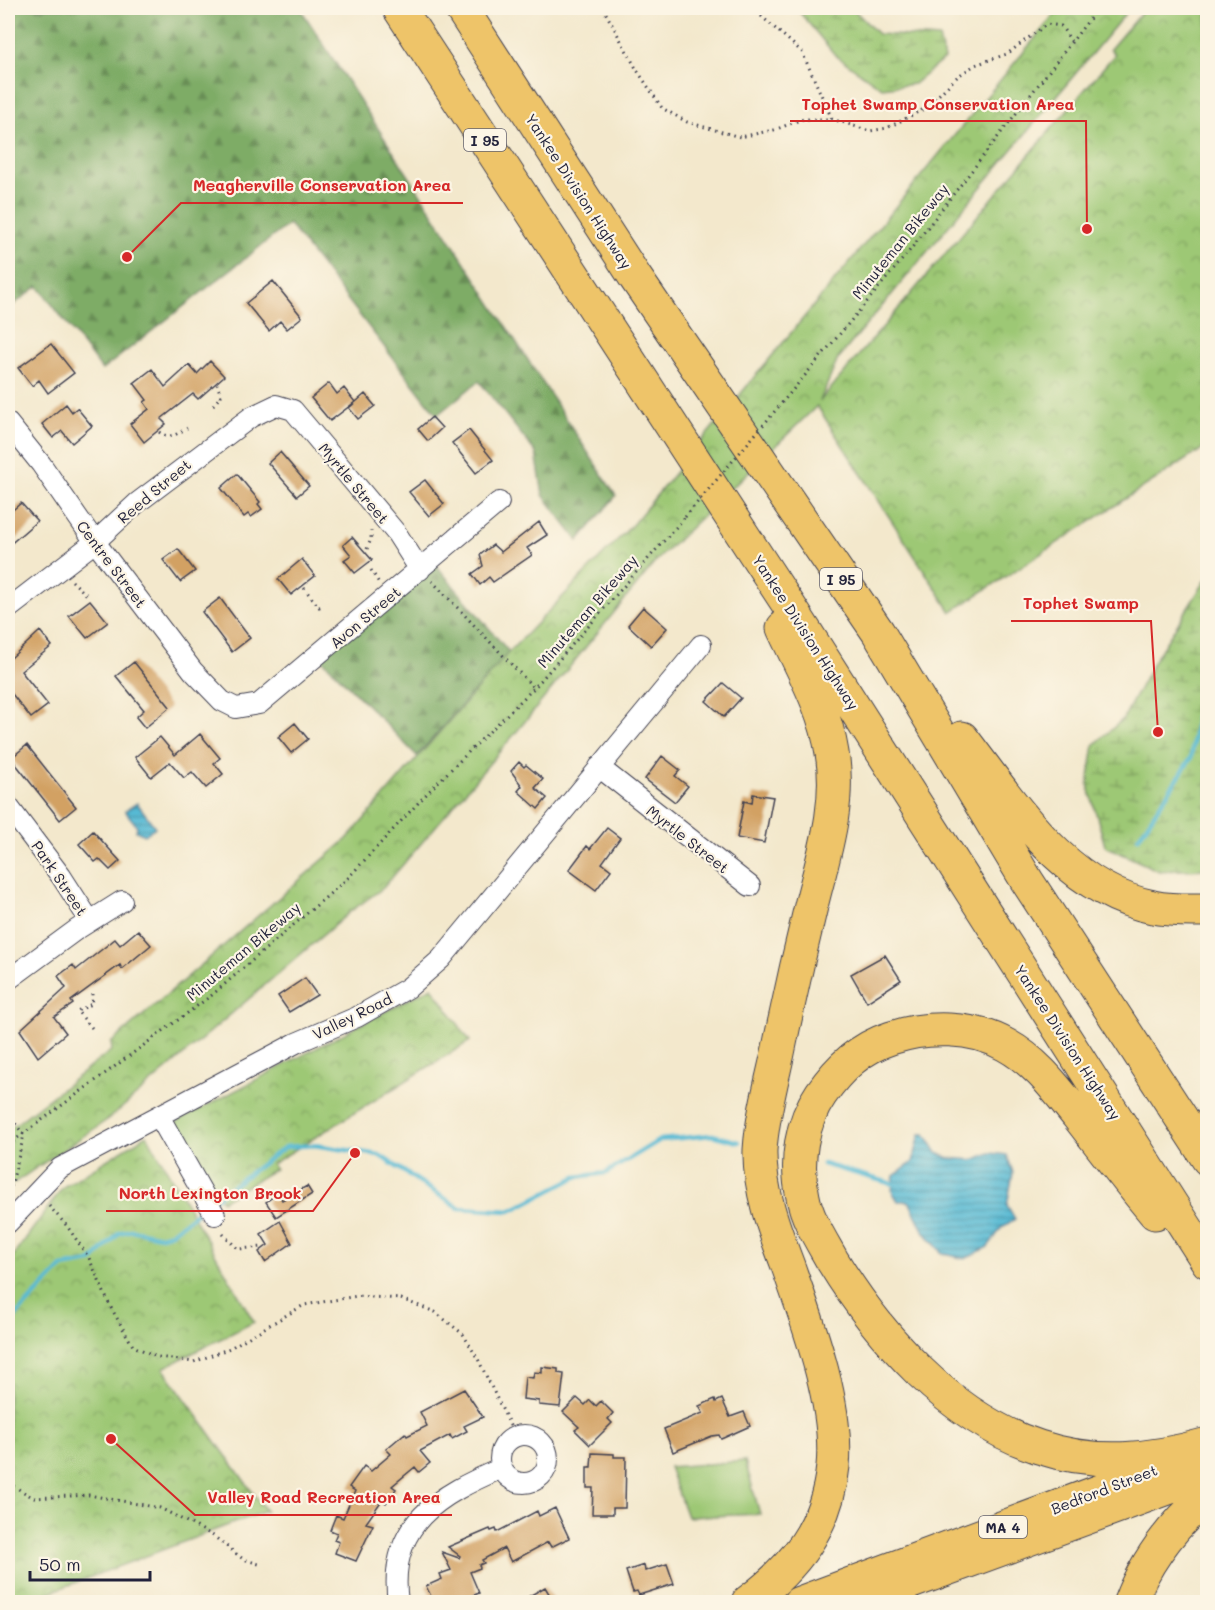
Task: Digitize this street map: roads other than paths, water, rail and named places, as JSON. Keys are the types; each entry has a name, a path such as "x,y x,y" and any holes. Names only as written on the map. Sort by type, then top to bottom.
{"highway":[{"name":"Yankee Division Highway","path":"399,8 725,507 1208,1262"},
{"name":"Yankee Division Highway","path":"461,8 635,277 890,652 1027,881 1208,1159"},
{"path":"725,507 820,706 833,755 834,777 832,810 825,853 790,995 760,1150 762,1178 770,1216 791,1274 832,1410 833,1465 823,1512 795,1561 777,1581 748,1602"},
{"path":"890,652 1043,840 1077,873 1103,889 1133,902 1168,909 1208,910"},
{"path":"1208,1273 1152,1209 1040,1069 1005,1044 972,1032 936,1030 910,1032 888,1039 855,1056 841,1068 816,1100 808,1119 800,1142 800,1170 803,1197 813,1225 844,1279 869,1313 915,1366 956,1402 1002,1433 1039,1448 1075,1457 1115,1460 1147,1459 1208,1444"},
{"path":"1131,1602 1139,1580 1155,1552 1208,1495"}],"main road":[{"name":"Bedford Street","path":"798,1602 1208,1448"},
{"name":"Bedford Street","path":"861,1602 1208,1475"}],"street":[{"name":"Reed Street","path":"8,609 94,542 137,503 203,451 266,408 280,406"},
{"name":"Myrtle Street","path":"280,406 293,410 397,534 420,570"},
{"name":"Centre Street","path":"8,423 41,464 94,542 193,671 222,701"},
{"name":"Avon Street","path":"222,701 236,708 259,704 499,502"},
{"name":"Valley Road","path":"8,1223 60,1168 301,1040 357,1017 408,988 441,959 701,645"},
{"name":"Myrtle Street","path":"599,767 750,886"},
{"name":"Park Street","path":"8,806 57,870 90,921"},
{"path":"8,981 90,921 122,902"},
{"path":"159,1116 215,1215"},
{"path":"515,1436 531,1436 540,1441 546,1450 546,1465 537,1478 528,1482 512,1480 502,1468 500,1457 503,1447 515,1436"},
{"path":"398,1602 398,1563 414,1525 446,1494 502,1468"}],"water":[{"path":"137,803 155,827 145,835 136,831 137,826 125,811"},
{"path":"920,1134 925,1134 937,1153 949,1158 973,1160 990,1153 1007,1155 1013,1173 1007,1205 1015,1219 1002,1227 988,1247 965,1259 942,1253 923,1230 909,1201 898,1201 892,1191 894,1176 913,1162"}],"waterway":[{"path":"1138,838 1191,758 1208,630"},
{"path":"213,1200 285,1147 314,1145 379,1155 459,1208 510,1211 576,1177 606,1173 660,1140 712,1135 739,1142"},
{"path":"823,1164 893,1184"},
{"path":"8,1324 62,1267 91,1262 119,1233 131,1230 161,1236 171,1233 204,1207"}],"place":[{"name":"Tophet Swamp Conservation Area","path":"1087,229"},
{"name":"Meagherville Conservation Area","path":"127,257"},
{"name":"Tophet Swamp","path":"1158,732"},
{"name":"North Lexington Brook","path":"355,1153"},
{"name":"Valley Road Recreation Area","path":"111,1439"}]}
